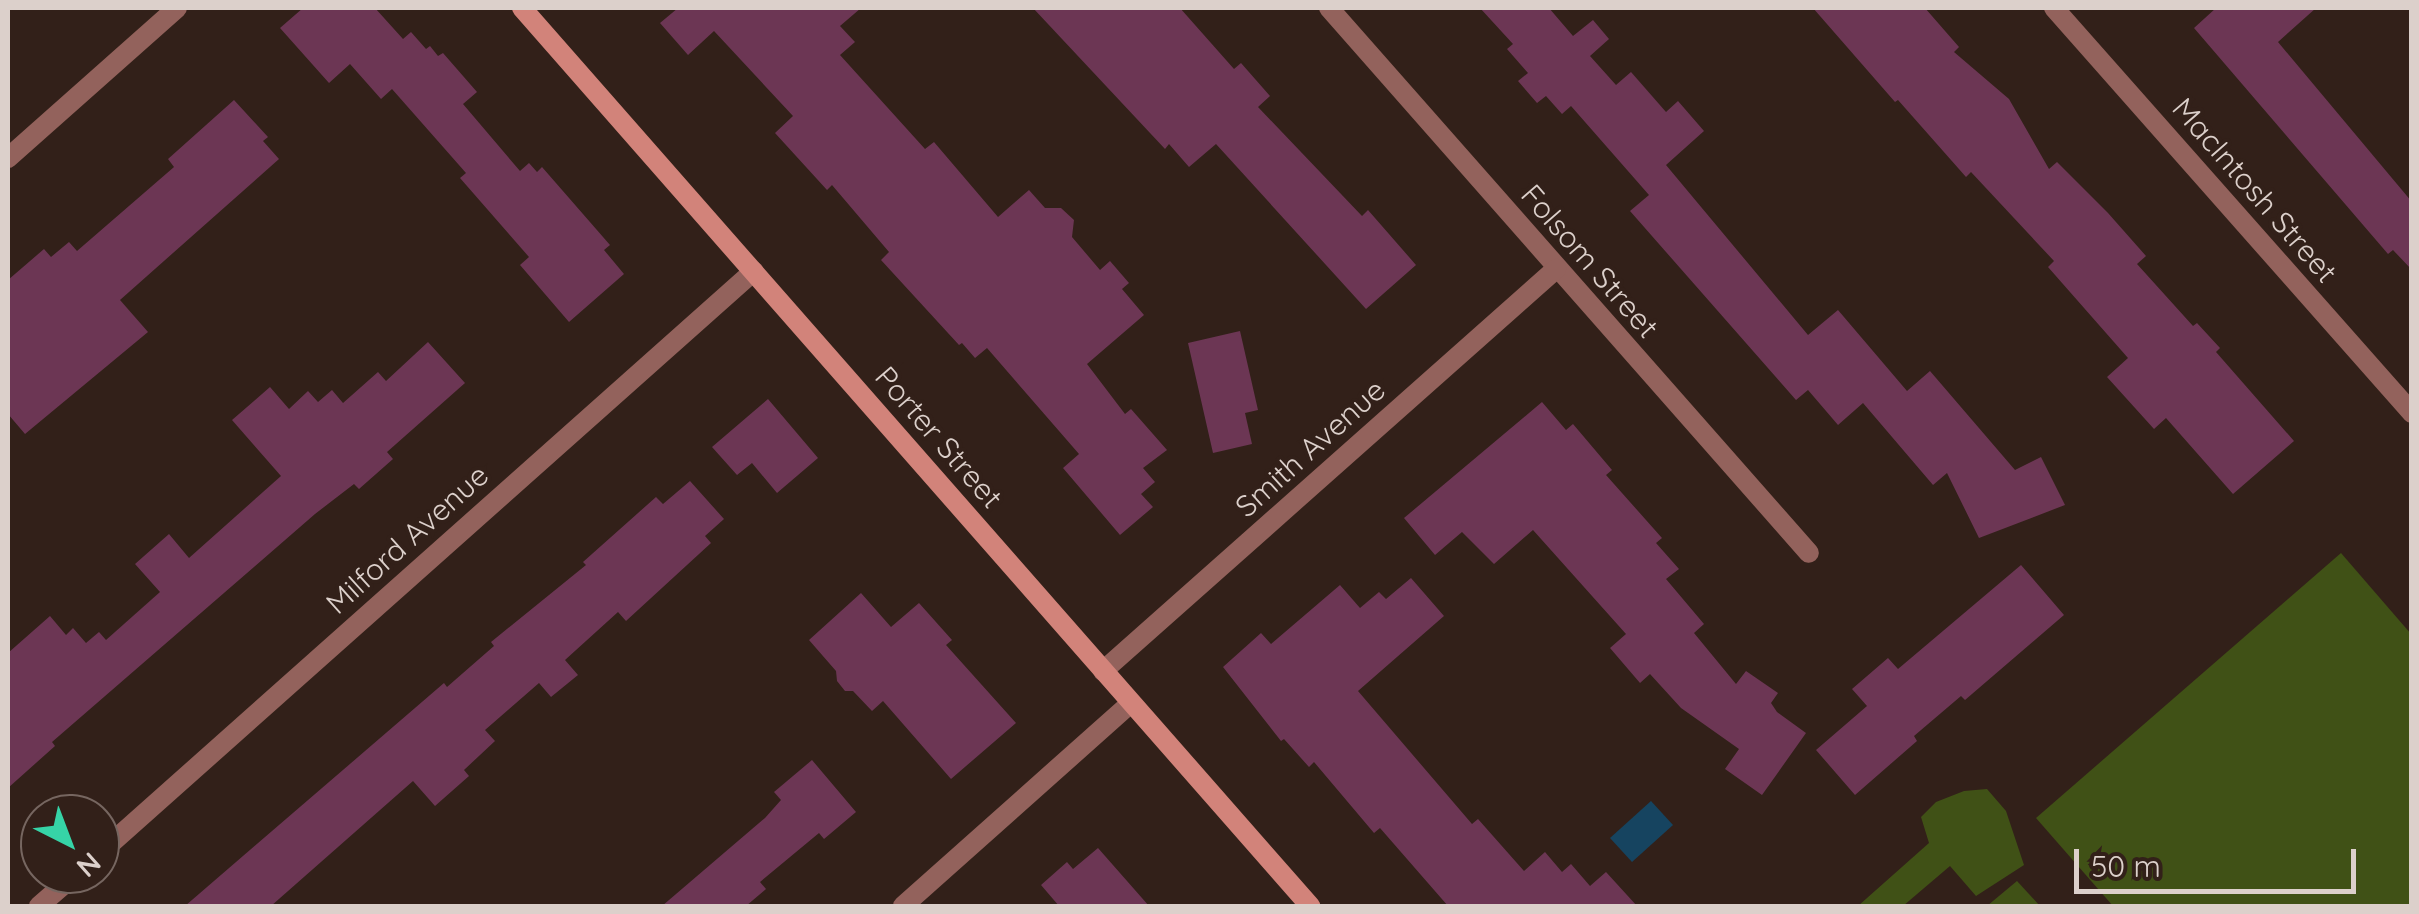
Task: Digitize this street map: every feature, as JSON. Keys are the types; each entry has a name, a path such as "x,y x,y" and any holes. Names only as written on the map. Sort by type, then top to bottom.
{"street":[{"path":"8,158 177,8"},
{"name":"Porter Street","path":"522,8 1310,906"},
{"name":"Folsom Street","path":"1329,8 1809,553"},
{"name":"MacIntosh Street","path":"2054,8 2412,413"},
{"name":"Smith Avenue","path":"1103,670 1556,270"},
{"name":"Milford Avenue","path":"120,834 754,271"},
{"path":"903,906 1132,703"}],"green space":[{"path":"2341,553 2411,634 2411,906 2113,906 2036,818"},
{"path":"1987,789 2006,811 2024,865 1976,896 1950,866 1903,906 1858,906 1929,843 1921,817 1936,802 1964,791"},
{"path":"2017,881 2040,906 1987,906"}],"water":[{"path":"1651,801 1673,825 1632,862 1610,838"}],"building":[{"path":"303,8 375,8 403,39 411,32 426,49 430,46 438,56 443,53 477,92 463,104 520,171 529,163 537,172 542,167 610,245 604,250 624,274 569,322 520,265 529,257 460,178 466,173 392,89 381,99 350,64 329,83 280,28"},
{"path":"678,8 861,8 840,26 855,42 840,55 925,149 934,142 998,217 1029,190 1045,208 1061,208 1074,220 1072,237 1100,270 1110,261 1129,283 1122,289 1144,315 1087,364 1125,414 1131,409 1167,450 1143,468 1155,482 1141,494 1153,507 1120,535 1063,468 1079,454 987,348 975,358 962,343 959,345 881,260 889,252 832,185 827,190 775,133 793,116 714,31 688,55 660,23"},
{"path":"1033,8 1180,8 1234,69 1241,63 1270,96 1258,107 1362,216 1368,210 1416,265 1366,309 1216,144 1189,167 1169,144 1165,149"},
{"path":"1480,8 1549,8 1573,36 1593,20 1609,39 1590,56 1616,85 1631,72 1666,112 1678,101 1704,131 1666,165 1808,335 1838,310 1907,391 1930,371 2015,470 2041,457 2065,505 1979,538 1947,473 1933,485 1863,403 1838,425 1808,390 1796,400 1630,211 1649,195 1571,106 1562,114 1546,96 1537,103 1518,81 1528,73 1507,49 1513,44"},
{"path":"1813,8 1925,8 1959,47 1954,52 2009,99 2049,169 2057,162 2108,213 2146,256 2137,264 2193,326 2197,323 2220,348 2216,352 2294,441 2233,494 2166,418 2154,429 2107,377 2128,358 2048,267 2054,261 1971,172 1966,177"},
{"path":"2216,8 2316,8 2278,42 2412,202 2412,270 2393,250 2388,254 2194,28"},
{"path":"234,100 268,137 263,141 279,159 120,300 148,332 25,434 8,414 8,280 44,249 51,257 69,242 77,251 174,167 168,159"},
{"path":"1240,331 1258,410 1245,413 1252,444 1213,453 1188,343"},
{"path":"428,342 465,383 387,452 393,459 359,489 354,484 315,514 52,742 55,746 8,788 8,653 50,616 66,635 73,628 86,643 99,632 106,640 160,592 135,564 169,534 189,558 281,476 232,420 270,387 289,409 308,391 318,402 332,390 343,403 378,372 386,381"},
{"path":"768,399 818,458 777,493 752,463 737,475 712,447"},
{"path":"1542,402 1566,430 1573,424 1612,470 1606,475 1662,538 1656,543 1679,569 1666,579 1704,624 1694,633 1736,684 1746,671 1778,693 1771,703 1777,712 1806,733 1762,795 1725,769 1739,749 1681,708 1650,674 1640,683 1610,648 1626,634 1533,530 1494,564 1462,532 1435,555 1404,518"},
{"path":"690,481 724,519 705,536 711,543 626,621 618,612 565,660 578,675 551,697 539,683 485,730 495,741 464,770 469,776 435,806 413,781 271,906 185,906 444,683 447,687 494,646 491,642 586,565 583,562 656,497 663,504"},
{"path":"2021,565 2064,615 1965,700 1961,696 1914,736 1917,741 1855,795 1816,750 1867,706 1852,689 1888,658 1898,669"},
{"path":"1411,578 1444,616 1358,691 1472,824 1478,819 1524,871 1545,852 1562,872 1571,864 1590,886 1606,872 1637,906 1448,906 1380,828 1374,833 1314,762 1309,767 1284,739 1281,741 1223,667 1261,633 1271,644 1340,585 1360,608 1379,592 1386,599"},
{"path":"861,593 891,627 919,603 952,640 946,645 1016,723 951,779 883,701 872,711 853,691 845,691 837,681 836,671 809,640"},
{"path":"812,760 856,812 824,839 819,833 760,882 766,889 746,906 662,906 765,818 781,800 774,792"},
{"path":"1098,848 1149,906 1059,906 1041,885 1067,862 1073,869"}]}
